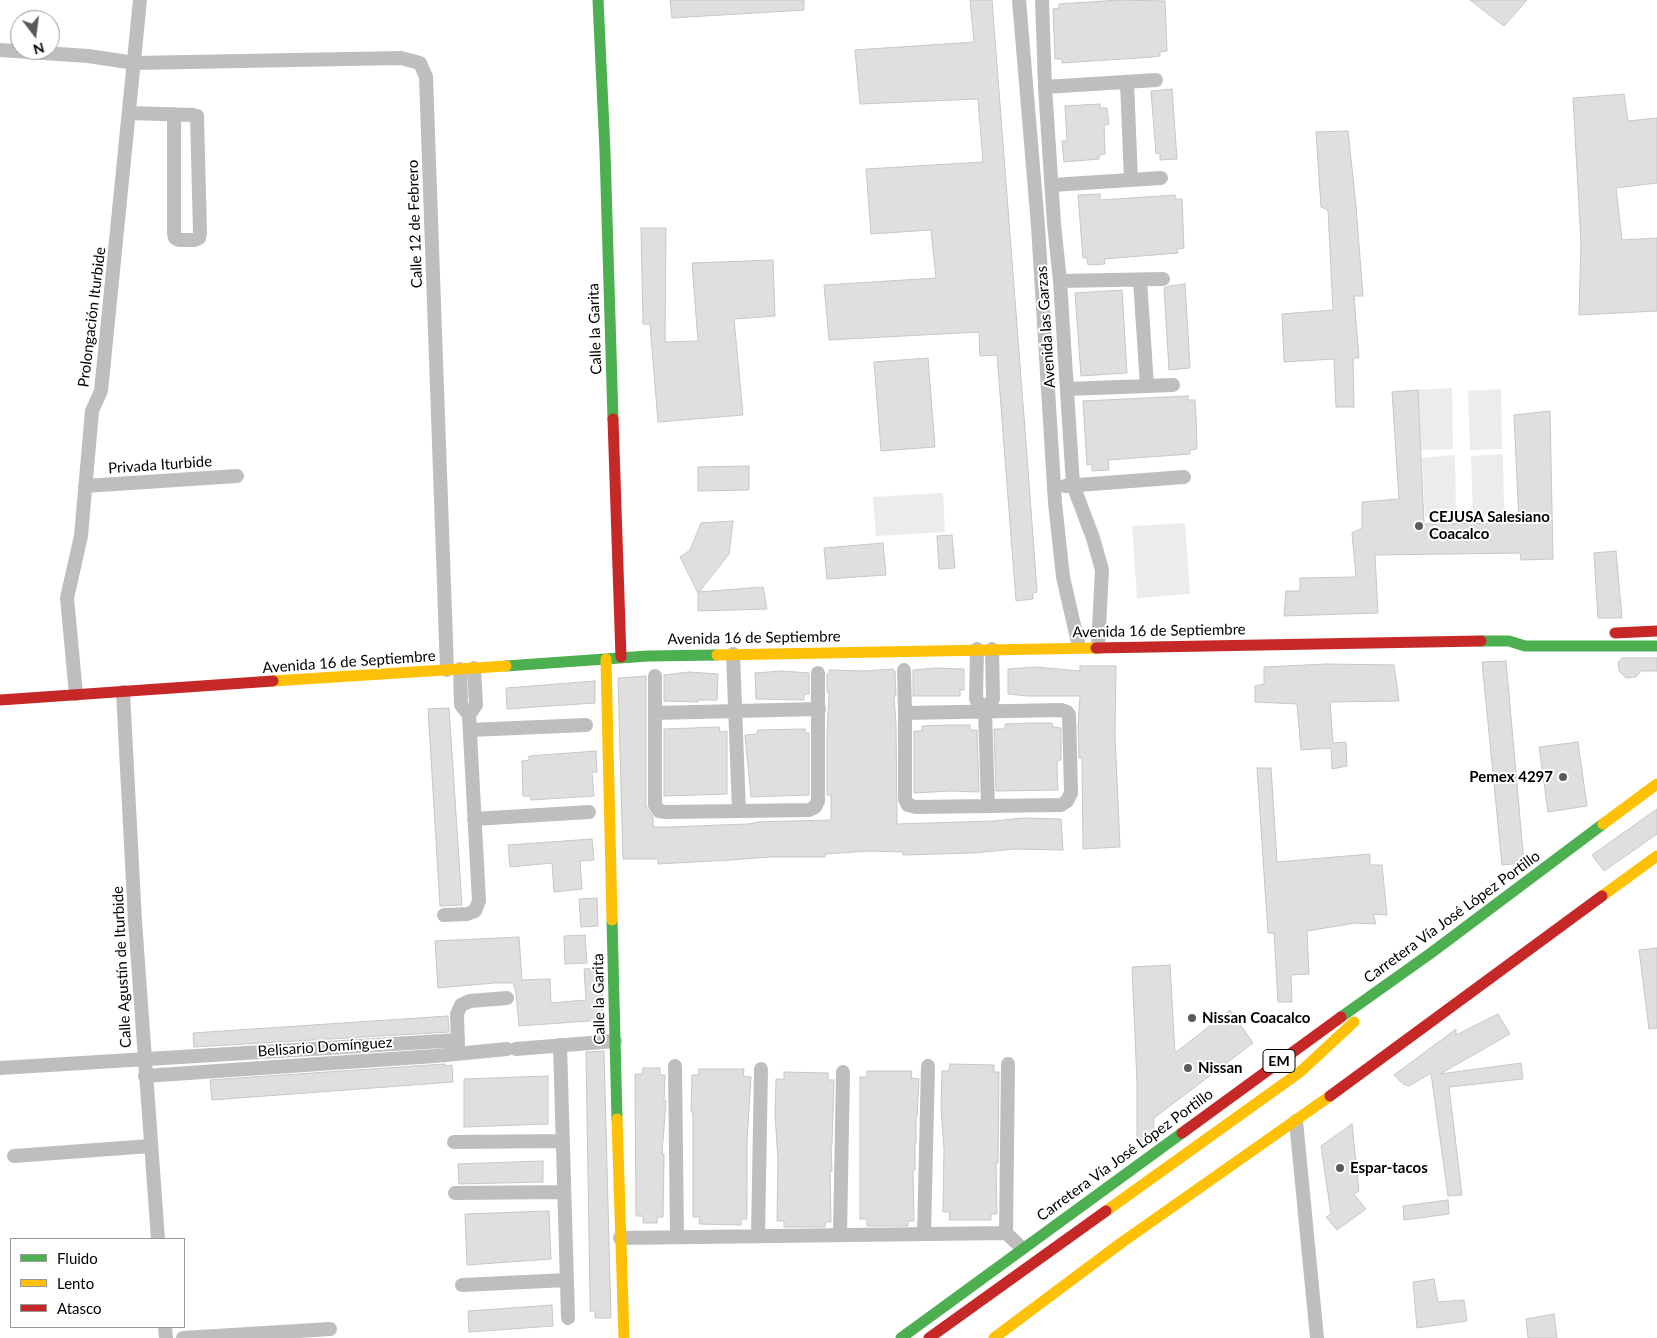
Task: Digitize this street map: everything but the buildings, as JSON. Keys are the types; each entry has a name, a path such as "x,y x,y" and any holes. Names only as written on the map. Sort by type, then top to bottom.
{"main road":[{"name":"Calle la Garita","path":"598,0 621,657"},
{"path":"1603,633 1657,632"},
{"name":"Avenida 16 de Septiembre","path":"1509,641 1527,634"},
{"name":"Avenida 16 de Septiembre","path":"0,700 621,657 976,649 1509,641 1525,646 1657,646"},
{"name":"Calle la Garita","path":"606,658 624,1338"},
{"name":"Carretera Vía José López Portillo","path":"901,1338 1022,1248 1431,953 1657,784"},
{"path":"994,1338 1122,1243 1296,1121 1657,856"},
{"path":"929,1338 1300,1072 1431,953"}],"street":[{"name":"Prolongación Iturbide","path":"76,694 67,598 81,536 92,412 102,391 140,0"},
{"name":"Avenida las Garzas","path":"1019,0 1038,226 1053,487 1063,577 1078,648"},
{"name":"Avenida las Garzas","path":"1042,0 1045,87 1073,485 1094,538 1102,570 1098,647"},
{"path":"0,50 88,56 135,63"},
{"name":"Calle 12 de Febrero","path":"135,63 401,58 420,62 426,77 461,669"},
{"path":"1045,87 1156,80"},
{"path":"1127,82 1131,180"},
{"path":"130,113 174,114 197,116 200,233 199,238 194,240 179,240 175,238 174,114"},
{"path":"1052,185 1161,178"},
{"path":"1038,226 1054,224"},
{"path":"1060,281 1163,279"},
{"path":"1140,280 1147,386"},
{"path":"1067,389 1173,385"},
{"name":"Privada Iturbide","path":"85,486 237,476"},
{"path":"1053,487 1184,477"},
{"path":"976,649 976,699 985,711 988,806"},
{"path":"985,711 993,699 992,649"},
{"path":"733,654 739,811"},
{"path":"444,916 467,914 475,911 479,901 469,715 461,705 461,669"},
{"path":"904,670 904,713 905,799 908,805 916,807 1061,805 1067,801 1071,793 1067,712 1061,710 904,713"},
{"path":"655,676 655,805 659,810 666,812 809,810 815,807 818,801 818,672"},
{"name":"Calle Agustín de Iturbide","path":"124,692 135,921 158,1238"},
{"path":"655,713 819,709"},
{"path":"470,730 586,725"},
{"path":"474,819 589,812"},
{"path":"458,1048 457,1014 461,1005 470,1001 507,998"},
{"name":"Belisario Domínguez","path":"0,1068 144,1060 458,1048 511,1049 615,1041"},
{"path":"560,1045 568,1318"},
{"name":"Belisario Domínguez","path":"145,1076 458,1048"},
{"path":"1006,1233 1008,1064"},
{"path":"675,1066 677,1237"},
{"path":"924,1234 928,1066"},
{"path":"758,1236 761,1069"},
{"path":"840,1235 843,1072"},
{"path":"1296,1121 1317,1338"},
{"path":"454,1142 563,1141"},
{"path":"14,1156 150,1146"},
{"path":"455,1193 564,1192"},
{"path":"620,1238 1006,1233 1022,1248"},
{"path":"462,1285 567,1280"},
{"path":"183,1338 330,1329"}],"shaded area":[{"path":"1452,388 1453,449 1421,450 1418,390"},
{"path":"1501,389 1502,449 1470,450 1468,391"},
{"path":"1503,454 1504,515 1473,515 1471,456"},
{"path":"1455,455 1456,516 1425,517 1422,458"},
{"path":"943,493 945,532 876,536 873,497"},
{"path":"1185,523 1190,594 1137,598 1132,526"}],"traffic: fast":[{"path":"598,0 605,151 613,419"},
{"path":"1481,641 1509,641 1525,646 1657,646"},
{"path":"506,666 648,656 717,655"},
{"path":"1341,1017 1431,953 1603,824"},
{"path":"612,920 617,1119"},
{"path":"901,1338 1182,1133"}],"traffic: slow":[{"path":"717,655 1096,648"},
{"path":"606,659 612,920"},
{"path":"273,681 506,666"},
{"path":"1603,824 1657,784"},
{"path":"1602,896 1657,856"},
{"path":"1106,1211 1300,1072 1354,1022"},
{"path":"994,1338 1121,1243 1330,1096"},
{"path":"617,1119 624,1338"}],"traffic: jam":[{"path":"613,419 621,657"},
{"path":"1615,633 1657,631"},
{"path":"1096,648 1481,641"},
{"path":"0,700 273,681"},
{"path":"1330,1096 1602,896"},
{"path":"1182,1133 1341,1017"},
{"path":"929,1338 1106,1211"}],"place":[{"name":"CEJUSA Salesiano Coacalco","path":"1419,526"},
{"name":"Pemex 4297","path":"1563,777"},
{"name":"Nissan Coacalco","path":"1192,1018"},
{"name":"Nissan","path":"1188,1068"},
{"name":"Espar-tacos","path":"1340,1168"}]}
